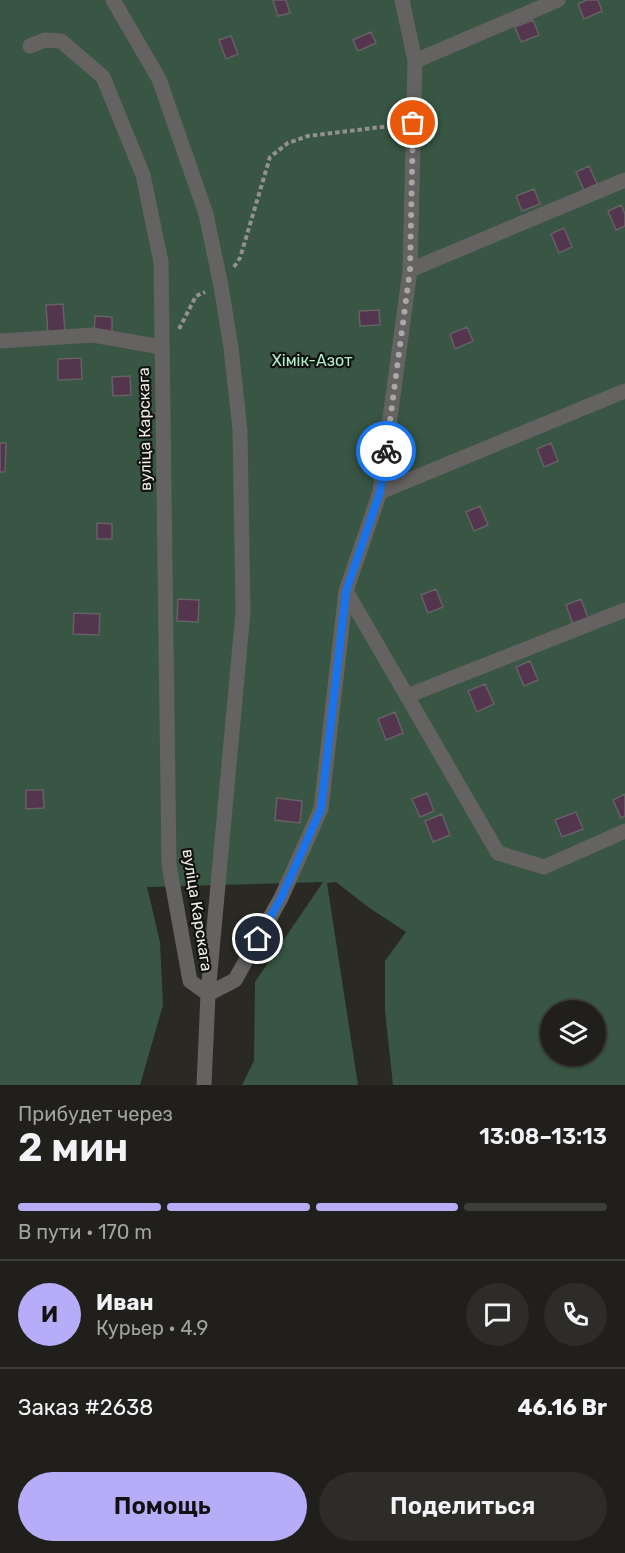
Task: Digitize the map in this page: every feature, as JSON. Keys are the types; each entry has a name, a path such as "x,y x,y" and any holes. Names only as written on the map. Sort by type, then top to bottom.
{"street":[{"path":"113,0 159,80 206,214 222,286 240,430 243,612 208,994 204,1085"},
{"name":"вуліца Карскага","path":"30,46 45,40 62,41 103,77 143,175 161,262 160,346 169,865 190,981 208,994 235,980 281,898 321,809 346,591 380,492 410,270 415,61 402,0"},
{"path":"415,61 558,0"},
{"path":"410,270 625,180"},
{"path":"0,341 93,335 160,346"},
{"path":"380,492 625,392"},
{"path":"346,591 498,853 544,867 625,831"},
{"path":"407,696 625,610"}],"path":[{"path":"240,258 270,158 288,143 308,136 413,123"},
{"path":"160,346 180,328 196,296 222,286"}],"green space":[{"name":"Хімік-Азот","path":"0,0 625,0 625,1085 393,1085 385,1011 385,961 406,932 336,882 327,883 358,1085 242,1085 254,1061 255,982 323,882 147,887 160,942 163,1005 140,1085 0,1085"}],"building":[{"path":"273,0 286,0 290,13 278,16"},
{"path":"587,0 598,0 602,11 584,19 578,4"},
{"path":"533,20 539,35 521,42 515,27"},
{"path":"371,32 376,43 358,51 353,40"},
{"path":"231,36 238,54 226,59 219,40"},
{"path":"589,166 597,184 584,190 576,172"},
{"path":"534,189 540,204 522,211 516,196"},
{"path":"621,205 625,214 625,226 616,230 608,211"},
{"path":"564,228 572,247 559,253 551,234"},
{"path":"63,304 65,333 48,334 46,305"},
{"path":"379,310 380,325 360,326 359,311"},
{"path":"95,316 112,317 112,333 94,332"},
{"path":"467,327 473,341 455,349 450,334"},
{"path":"81,358 82,379 58,380 58,359"},
{"path":"130,376 131,395 113,396 112,377"},
{"path":"0,443 6,443 5,472 0,472"},
{"path":"551,443 558,461 544,467 537,449"},
{"path":"480,506 488,525 474,531 466,512"},
{"path":"97,523 112,524 112,539 97,539"},
{"path":"436,589 443,607 428,613 421,595"},
{"path":"178,599 199,600 198,622 177,621"},
{"path":"581,599 588,618 573,624 566,605"},
{"path":"74,613 100,614 99,635 73,634"},
{"path":"530,661 538,680 524,686 516,667"},
{"path":"485,684 494,704 477,712 468,691"},
{"path":"395,712 403,733 386,740 378,719"},
{"path":"26,790 43,790 44,808 26,809"},
{"path":"427,793 434,811 420,817 412,799"},
{"path":"625,794 625,816 621,818 613,800"},
{"path":"277,798 302,801 300,823 275,820"},
{"path":"576,812 583,829 562,837 555,820"},
{"path":"442,814 450,835 433,842 425,821"}],"way so far":[{"path":"386,451 410,270 413,123"}],"route":[{"path":"258,939 281,898 321,809 346,591 380,492 386,451"}]}
